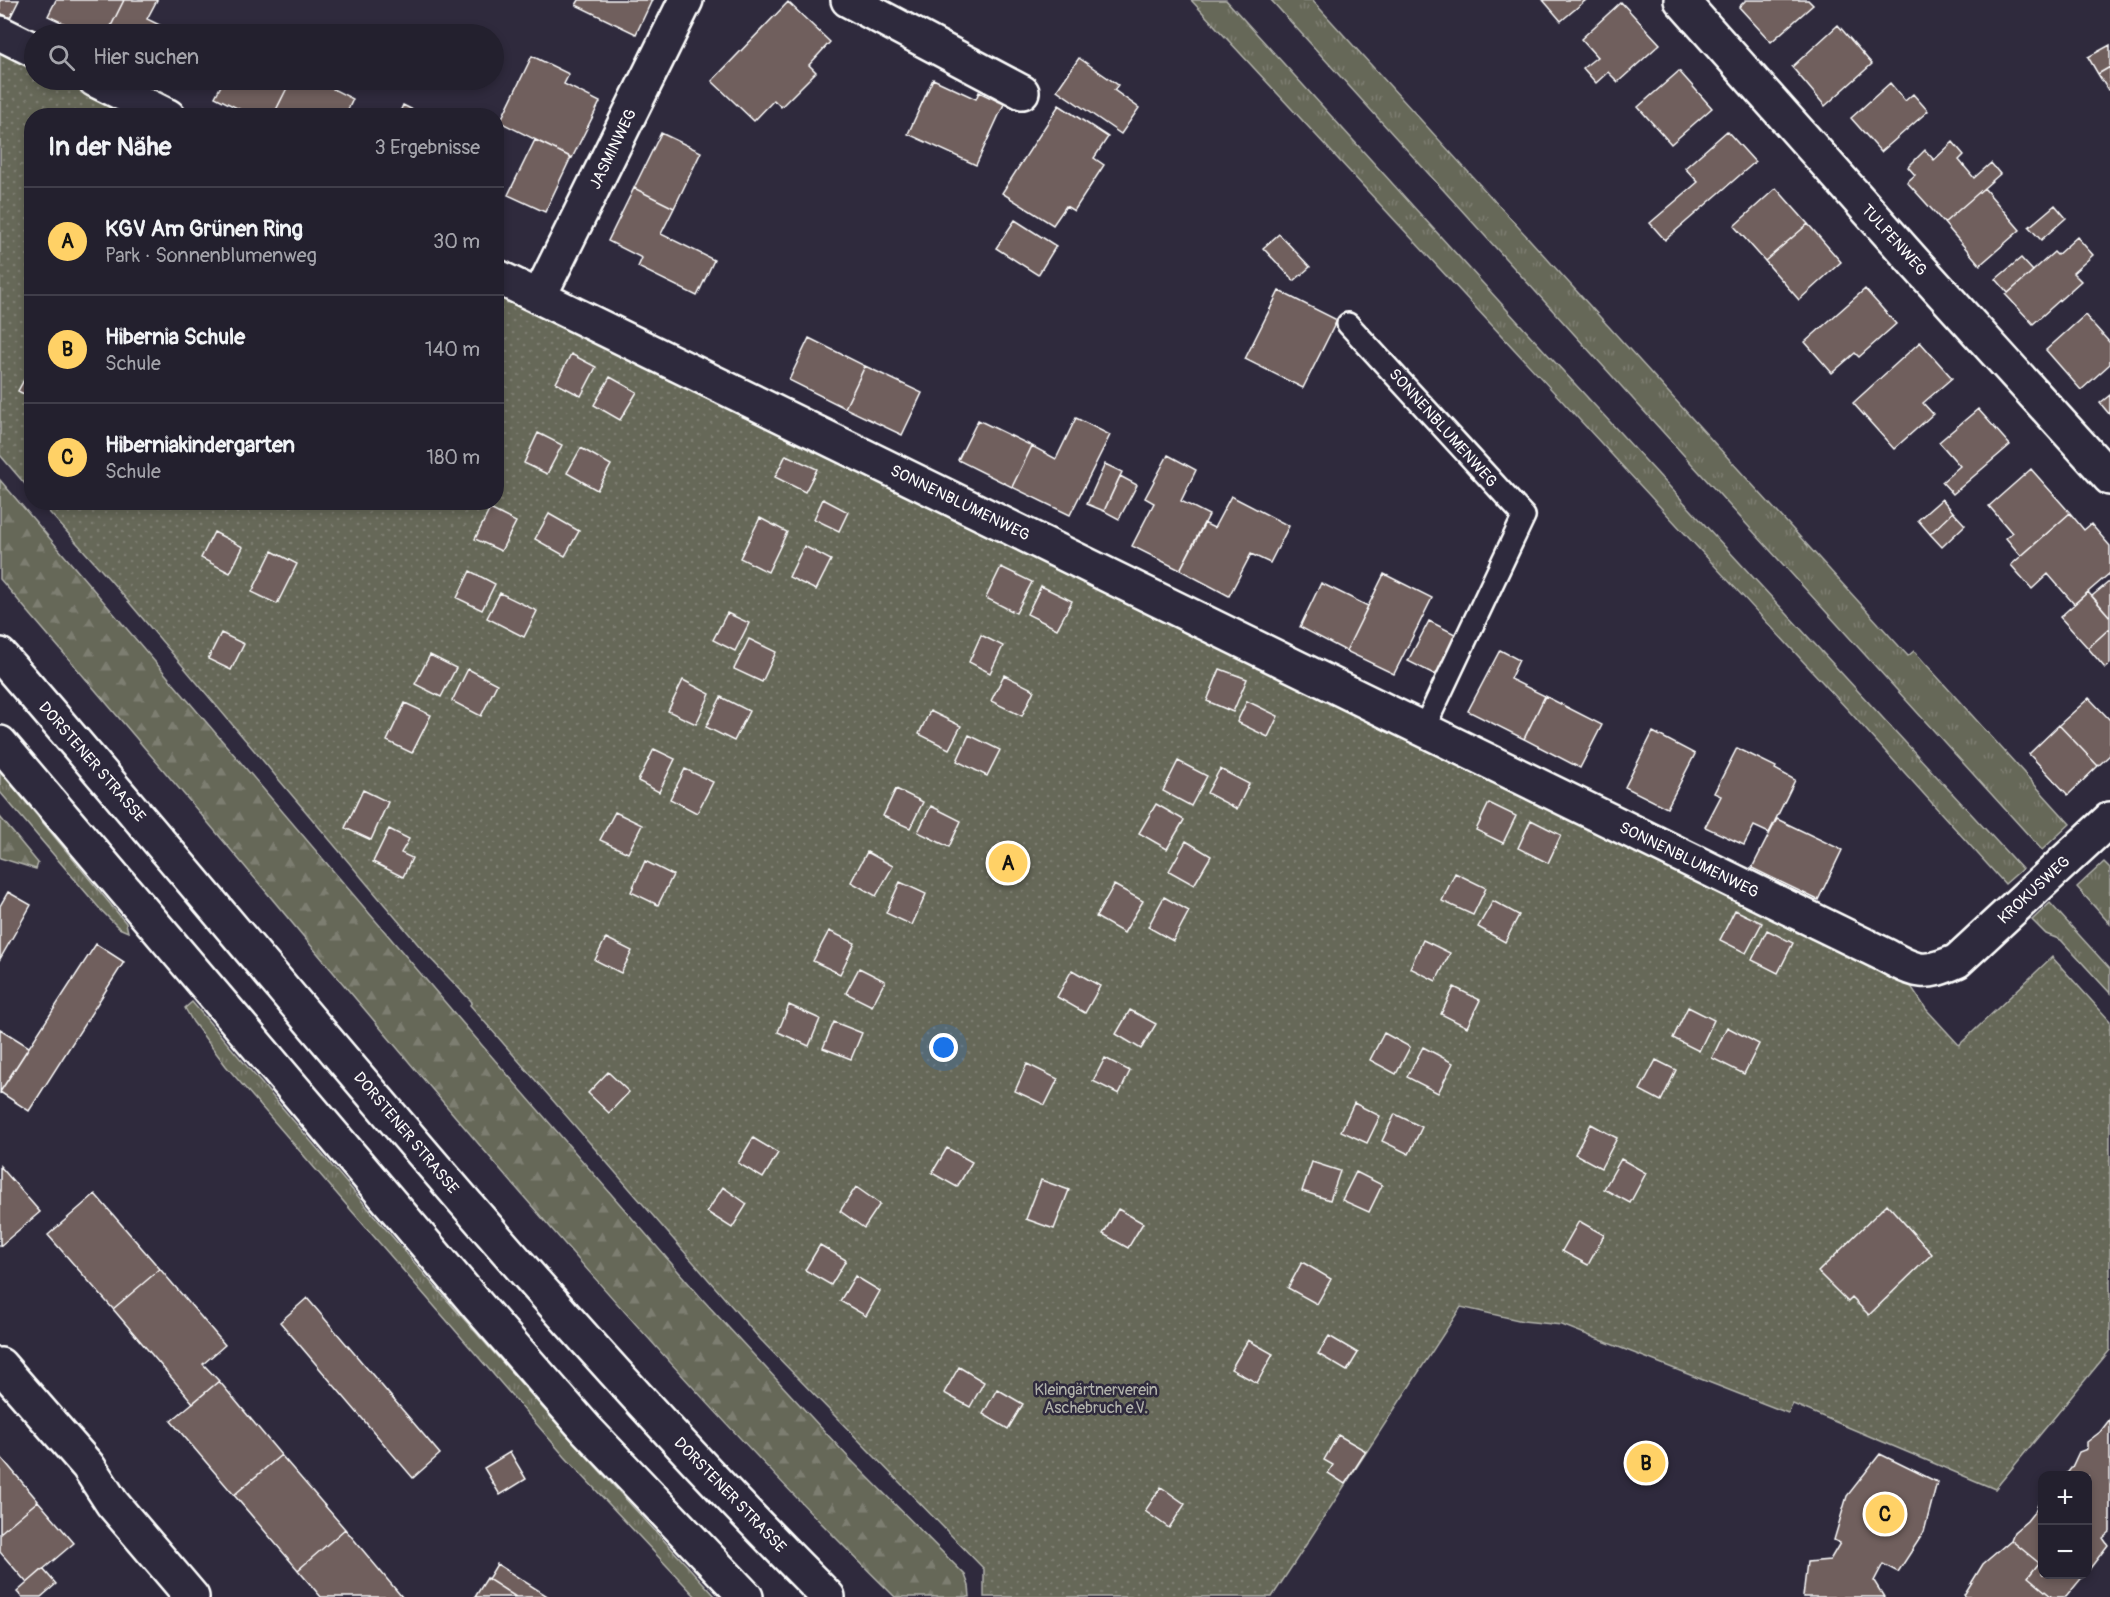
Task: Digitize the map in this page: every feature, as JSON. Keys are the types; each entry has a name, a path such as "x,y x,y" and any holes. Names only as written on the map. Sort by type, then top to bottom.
{"street":[{"name":"JASMINWEG","path":"540,297 686,0"},
{"path":"848,0 1022,92"},
{"name":"TULPENWEG","path":"1681,0 2110,478"},
{"path":"0,33 24,45"},
{"path":"115,90 152,108"},
{"name":"SONNENBLUMENWEG","path":"504,280 1910,969 1936,970 1958,961"},
{"name":"DORSTENER STRASSE","path":"0,655 176,860 476,1217 686,1450 828,1597"},
{"path":"0,743 578,1420 746,1597"},
{"name":"KROKUSWEG","path":"1958,961 2110,819"},
{"path":"0,1365 88,1466 112,1503 192,1597"}],"lane":[{"name":"SONNENBLUMENWEG","path":"1348,324 1524,516 1423,730"}],"green space":[{"path":"1191,0 1226,0 1528,333 2022,869 2005,884 1849,711"},
{"path":"1271,0 1312,0 1908,656 1914,651 2070,824 2042,850"},
{"path":"0,46 24,58 24,90 90,90 127,108 24,108 24,483 0,455"},
{"name":"Kleingärtnerverein Aschebruch e.V.","path":"504,292 1907,980 1926,1009 1959,1045 2052,957 2110,1021 2110,1350 1995,1489 1793,1404 1788,1413 1562,1325 1523,1321 1461,1307 1272,1597 984,1597 984,1569 760,1339 470,1005 472,1002 427,955 111,581 47,510 504,510"},
{"path":"0,480 461,1021 704,1301 849,1458 965,1575 970,1597 895,1597 818,1520 669,1361 524,1198 0,579"},
{"path":"0,771 126,923 128,932 119,928 100,909 0,792"},
{"path":"0,817 38,863 36,869 0,858"},
{"path":"2104,862 2110,868 2110,924 2077,887"},
{"path":"2050,903 2110,969 2110,993 2061,940 2046,934 2032,920"},
{"path":"192,1002 431,1282 564,1432 716,1597 696,1597 565,1457 226,1066 185,1008"}],"building":[{"path":"0,0 19,0 10,18 0,13"},
{"path":"56,0 124,0 112,24 65,24 48,16"},
{"path":"124,0 157,0 147,19 157,24 112,24"},
{"path":"579,0 652,0 636,34 576,5"},
{"path":"1543,0 1586,0 1561,21"},
{"path":"1746,0 1808,0 1813,5 1771,42 1739,7"},
{"path":"788,2 830,42 809,65 816,72 781,107 774,100 754,121 712,81"},
{"path":"1621,2 1660,44 1618,82 1608,72 1596,83 1583,68 1597,57 1581,39"},
{"path":"1838,25 1872,64 1825,106 1792,67"},
{"path":"2110,45 2110,67 2098,74 2088,57"},
{"path":"532,56 569,74 564,84 600,102 572,158 504,124 504,114"},
{"path":"1079,58 1118,85 1114,90 1139,108 1121,134 1057,90"},
{"path":"2110,67 2110,89 2108,90 2098,74"},
{"path":"1679,71 1712,108 1671,144 1638,107"},
{"path":"933,79 976,99 979,92 1004,104 976,165 908,134"},
{"path":"1890,83 1905,101 1913,94 1928,111 1881,152 1851,118"},
{"path":"219,90 286,90 277,108 237,108 215,97"},
{"path":"286,90 335,90 353,99 349,108 277,108"},
{"path":"1059,105 1108,137 1094,158 1104,165 1074,211 1066,206 1053,225 1002,193"},
{"path":"1727,131 1755,162 1665,240 1650,223 1698,182 1685,168"},
{"path":"661,133 701,152 674,208 634,188"},
{"path":"535,140 571,157 545,212 508,195"},
{"path":"1953,142 1964,155 1959,160 1974,178 1991,163 2000,174 1944,223 1907,182 1915,175 1908,167 1925,150 1934,160"},
{"path":"634,188 674,208 661,234 714,260 697,296 638,267 642,258 608,241"},
{"path":"1776,188 1808,224 1765,261 1734,226"},
{"path":"1984,188 2020,230 1980,265 1944,223"},
{"path":"2055,205 2066,218 2041,240 2029,227"},
{"path":"1015,220 1056,246 1038,275 996,248"},
{"path":"1808,224 1841,262 1799,300 1765,261"},
{"path":"1279,234 1310,267 1294,281 1263,248"},
{"path":"2077,237 2093,255 2073,273 2081,281 2033,324 2006,295 2054,252 2057,255"},
{"path":"2021,258 2033,271 2008,293 1996,279"},
{"path":"1865,289 1896,324 1859,357 1855,353 1832,373 1805,342"},
{"path":"1279,291 1337,320 1303,388 1245,359"},
{"path":"2085,315 2110,343 2110,364 2081,390 2046,350"},
{"path":"809,338 865,366 845,408 789,380"},
{"path":"1920,342 1952,378 1923,403 1933,414 1894,449 1853,403"},
{"path":"571,354 596,367 581,396 556,383"},
{"path":"865,366 922,393 902,435 845,408"},
{"path":"610,377 637,392 620,420 594,405"},
{"path":"24,380 24,394 18,391"},
{"path":"2110,395 2110,415 2100,403"},
{"path":"1978,409 2010,445 1953,494 1942,482 1960,466 1939,442"},
{"path":"1076,418 1110,435 1070,515 1012,487 1032,446 1056,459"},
{"path":"978,420 1032,446 1012,487 958,460"},
{"path":"538,433 562,445 547,474 524,463"},
{"path":"581,448 611,465 597,490 567,473"},
{"path":"786,455 817,469 805,492 775,477"},
{"path":"1168,455 1196,470 1181,501 1209,515 1180,570 1132,546 1154,503 1145,498"},
{"path":"1105,464 1122,472 1104,511 1087,504"},
{"path":"2031,469 2070,513 2021,556 2006,538 2012,533 1989,506"},
{"path":"1120,476 1137,485 1119,519 1104,511"},
{"path":"1231,496 1289,526 1270,563 1251,554 1229,596 1180,570 1204,523 1214,528"},
{"path":"823,499 848,512 839,531 814,519"},
{"path":"1942,499 1953,512 1930,534 1918,520"},
{"path":"490,510 516,522 501,551 475,539"},
{"path":"1953,512 1965,525 1942,547 1930,534"},
{"path":"2070,513 2084,530 2091,524 2110,546 2110,573 2074,604 2048,574 2032,589 2011,565"},
{"path":"549,514 579,531 565,556 535,539"},
{"path":"760,518 787,532 768,572 740,558"},
{"path":"214,532 243,547 230,573 201,558"},
{"path":"804,546 831,560 816,590 789,577"},
{"path":"272,551 297,564 277,604 252,592"},
{"path":"1001,567 1032,582 1016,613 986,598"},
{"path":"470,571 495,584 482,610 457,598"},
{"path":"1384,574 1432,598 1394,674 1346,651"},
{"path":"2110,581 2110,617 2092,596"},
{"path":"1321,583 1368,606 1346,651 1300,627"},
{"path":"1041,586 1072,601 1057,629 1027,614"},
{"path":"2088,592 2110,617 2110,628 2088,648 2060,617"},
{"path":"500,593 537,611 524,637 487,618"},
{"path":"727,613 749,623 735,651 713,640"},
{"path":"1429,621 1457,635 1436,675 1408,661"},
{"path":"2110,628 2110,664 2105,668 2088,648"},
{"path":"221,633 244,644 231,670 208,659"},
{"path":"981,635 1003,646 990,673 969,662"},
{"path":"749,639 776,652 762,682 734,669"},
{"path":"1500,650 1519,660 1510,679 1545,696 1524,739 1468,711"},
{"path":"430,655 456,668 441,697 415,684"},
{"path":"468,669 497,684 481,716 452,701"},
{"path":"1220,669 1247,679 1233,712 1207,701"},
{"path":"1004,675 1034,690 1022,716 991,701"},
{"path":"683,680 710,694 696,724 668,711"},
{"path":"1545,696 1602,725 1580,768 1524,739"},
{"path":"721,697 749,711 734,741 706,727"},
{"path":"2089,698 2110,720 2110,755 2098,766 2059,725"},
{"path":"1247,701 1278,716 1268,737 1237,722"},
{"path":"405,703 431,715 412,753 387,741"},
{"path":"930,711 961,726 949,749 919,734"},
{"path":"2059,725 2098,766 2068,795 2029,754"},
{"path":"1653,732 1695,754 1667,808 1625,787"},
{"path":"969,735 1000,750 987,776 957,761"},
{"path":"1737,748 1776,767 1775,769 1795,780 1769,833 1754,826 1744,845 1705,827 1721,796 1714,793"},
{"path":"654,749 675,759 659,792 638,781"},
{"path":"1178,761 1207,776 1191,806 1163,791"},
{"path":"685,769 713,782 697,813 670,799"},
{"path":"1220,769 1249,784 1237,809 1207,793"},
{"path":"896,789 923,802 910,828 883,816"},
{"path":"363,790 388,802 371,840 345,828"},
{"path":"1489,803 1516,816 1503,843 1476,830"},
{"path":"1156,804 1184,820 1167,849 1139,833"},
{"path":"931,806 961,821 949,847 918,832"},
{"path":"615,812 642,825 628,853 600,840"},
{"path":"1777,819 1842,850 1818,900 1752,868"},
{"path":"1531,820 1561,835 1548,863 1518,848"},
{"path":"389,829 409,839 401,853 412,858 403,877 373,862"},
{"path":"1186,841 1211,856 1194,885 1169,871"},
{"path":"867,852 893,866 876,896 851,882"},
{"path":"645,861 673,875 658,905 631,892"},
{"path":"1455,873 1486,888 1473,915 1442,901"},
{"path":"900,882 926,894 912,925 886,913"},
{"path":"1114,885 1143,901 1124,933 1096,917"},
{"path":"8,892 31,905 0,959 0,906"},
{"path":"1164,897 1189,911 1173,941 1148,927"},
{"path":"1493,901 1519,915 1505,942 1478,927"},
{"path":"1735,910 1762,923 1746,953 1720,940"},
{"path":"1767,930 1793,943 1778,973 1752,960"},
{"path":"829,931 855,943 840,974 813,961"},
{"path":"606,938 632,951 621,973 595,960"},
{"path":"1423,940 1450,953 1436,981 1410,968"},
{"path":"96,944 124,962 29,1111 0,1092"},
{"path":"859,968 885,981 872,1006 846,993"},
{"path":"1072,970 1100,986 1085,1013 1057,997"},
{"path":"1454,987 1480,1000 1467,1027 1441,1014"},
{"path":"789,1005 820,1019 809,1046 778,1032"},
{"path":"1688,1007 1714,1020 1699,1051 1673,1038"},
{"path":"1130,1010 1156,1024 1141,1049 1116,1034"},
{"path":"834,1022 862,1033 851,1059 823,1048"},
{"path":"1727,1027 1759,1044 1744,1074 1712,1058"},
{"path":"0,1029 29,1047 0,1092"},
{"path":"1384,1033 1410,1047 1396,1074 1370,1060"},
{"path":"1423,1047 1453,1063 1438,1093 1407,1077"},
{"path":"1105,1058 1130,1071 1119,1094 1093,1081"},
{"path":"1656,1060 1676,1070 1661,1101 1640,1090"},
{"path":"1027,1064 1058,1079 1045,1105 1015,1091"},
{"path":"608,1072 629,1092 609,1113 588,1093"},
{"path":"1354,1103 1380,1116 1367,1143 1341,1131"},
{"path":"1395,1114 1422,1127 1409,1154 1382,1141"},
{"path":"1591,1124 1617,1138 1601,1168 1575,1154"},
{"path":"753,1138 778,1153 763,1178 738,1163"},
{"path":"947,1148 972,1162 957,1187 932,1173"},
{"path":"1621,1159 1646,1173 1630,1203 1604,1189"},
{"path":"1312,1162 1340,1171 1330,1200 1302,1191"},
{"path":"0,1166 40,1212 0,1246"},
{"path":"1356,1172 1382,1185 1369,1212 1342,1200"},
{"path":"1041,1180 1069,1190 1054,1229 1026,1219"},
{"path":"723,1187 747,1204 732,1228 707,1212"},
{"path":"856,1187 880,1204 864,1228 840,1211"},
{"path":"95,1194 160,1269 113,1309 48,1235"},
{"path":"1887,1204 1932,1254 1869,1315 1852,1298 1848,1302 1818,1272"},
{"path":"1118,1209 1143,1223 1128,1248 1103,1234"},
{"path":"1579,1221 1604,1235 1588,1265 1562,1251"},
{"path":"820,1245 846,1260 831,1285 805,1270"},
{"path":"1302,1262 1331,1279 1317,1304 1288,1288"},
{"path":"160,1269 225,1345 203,1364 219,1381 193,1403 113,1309"},
{"path":"855,1276 880,1291 866,1316 840,1301"},
{"path":"307,1298 440,1454 413,1478 280,1322"},
{"path":"1329,1336 1358,1353 1347,1371 1318,1354"},
{"path":"1248,1340 1273,1354 1257,1383 1231,1369"},
{"path":"959,1367 984,1382 970,1407 944,1393"},
{"path":"219,1381 281,1455 234,1495 171,1421"},
{"path":"997,1389 1023,1404 1008,1429 983,1414"},
{"path":"2110,1419 2110,1532 2103,1538 2108,1545 2092,1566 2092,1471 2069,1471 2079,1452 2087,1449 2087,1442 2100,1432"},
{"path":"1338,1435 1366,1451 1345,1484 1328,1473 1333,1465 1324,1460"},
{"path":"510,1452 526,1479 500,1495 484,1468"},
{"path":"1880,1454 1937,1482 1924,1532 1898,1572 1883,1564 1874,1581 1884,1597 1803,1597 1807,1562 1830,1560 1840,1543 1834,1540 1847,1496"},
{"path":"281,1455 345,1529 298,1570 234,1495"},
{"path":"0,1456 38,1501 0,1533"},
{"path":"1161,1487 1185,1504 1169,1528 1145,1511"},
{"path":"38,1501 74,1543 27,1583 0,1552 0,1533"},
{"path":"2038,1505 2038,1562 2011,1540 2014,1532 2035,1511"},
{"path":"345,1529 402,1597 321,1597 298,1570"},
{"path":"2011,1540 2038,1562 2028,1577 2052,1597 1966,1597 1964,1595 1983,1564"},
{"path":"497,1564 549,1597 516,1597 488,1579"},
{"path":"2038,1564 2038,1579 2081,1579 2066,1597 2052,1597 2028,1577"},
{"path":"43,1569 56,1584 41,1597 22,1597 17,1592"},
{"path":"488,1579 516,1597 475,1597"}],"place":[{"name":"KGV Am Grünen Ring","path":"1008,863"},
{"name":"Hibernia Schule","path":"1646,1463"},
{"name":"Hiberniakindergarten","path":"1885,1514"}]}
